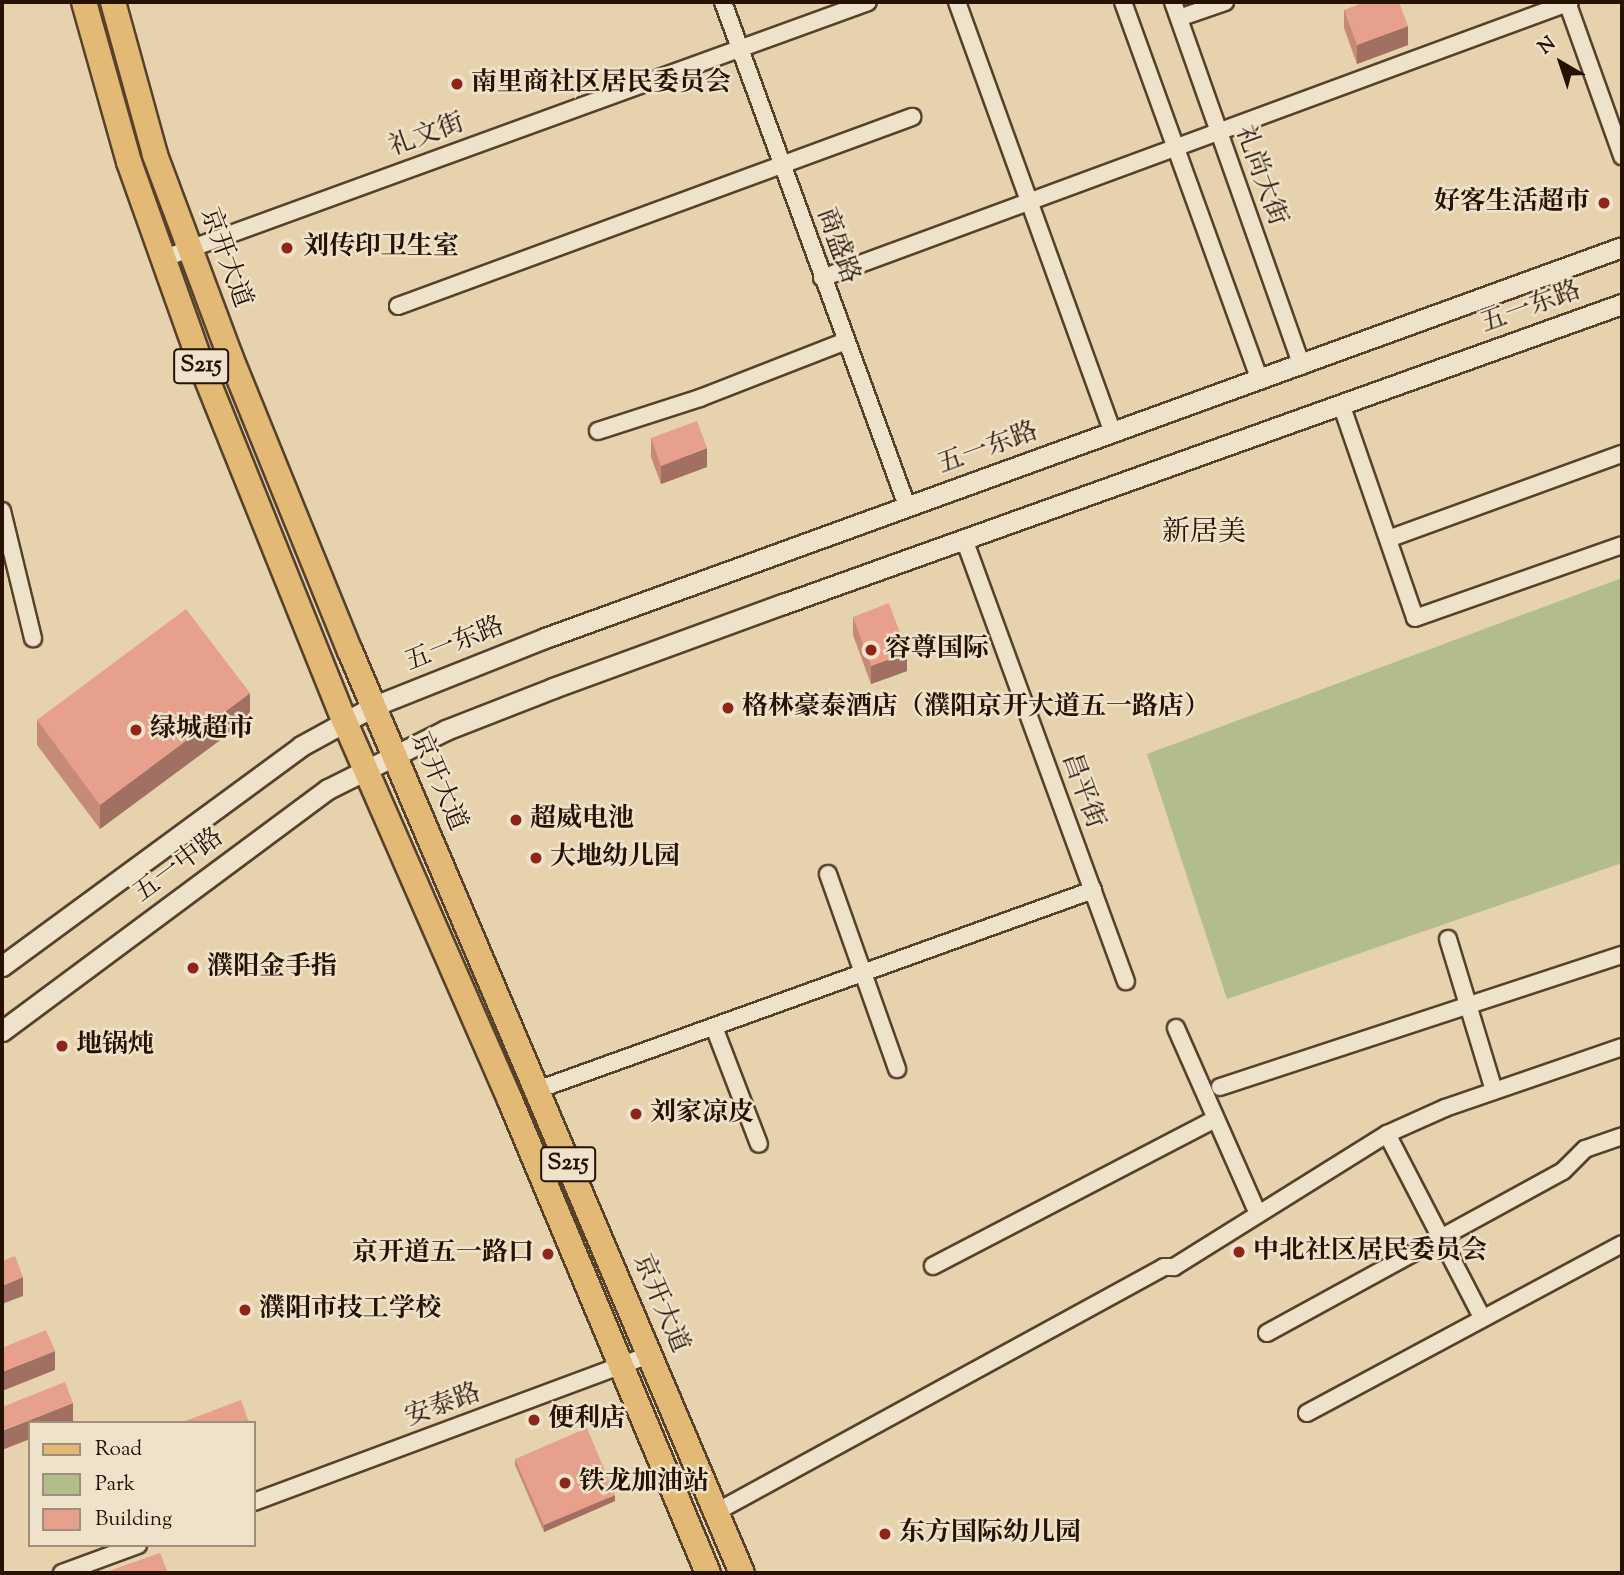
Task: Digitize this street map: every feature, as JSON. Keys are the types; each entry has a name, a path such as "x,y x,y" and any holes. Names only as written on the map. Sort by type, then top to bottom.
{"main road":[{"name":"S215","path":"84,2 128,162 201,367 344,720 708,1573"},
{"name":"京开大道","path":"113,2 155,155 230,356 394,755 718,1511 742,1573"}],"street":[{"name":"商盛路","path":"723,2 907,506"},
{"name":"礼文街","path":"162,259 868,2"},
{"path":"957,2 1113,433"},
{"path":"1123,2 1260,381"},
{"name":"礼尚大街","path":"1173,2 1302,366"},
{"path":"1179,18 1225,2"},
{"path":"822,278 1568,2 1622,156"},
{"path":"398,306 912,117"},
{"name":"五一东路","path":"374,706 545,638 1302,366 1622,247"},
{"name":"五一东路","path":"394,755 446,730 552,688 1622,304"},
{"path":"598,431 700,398 846,341"},
{"path":"1341,404 1415,618 1622,545"},
{"path":"1388,539 1622,454"},
{"path":"2,511 33,638"},
{"name":"昌平街","path":"964,539 1126,981"},
{"name":"五一中路","path":"2,966 239,790 344,720 374,706"},
{"name":"五一中路","path":"2,1031 328,789 394,755"},
{"path":"828,874 897,1069"},
{"path":"537,1090 1093,890"},
{"path":"1448,939 1494,1090"},
{"path":"1220,1087 1622,954"},
{"path":"714,1027 759,1144"},
{"path":"1176,1028 1258,1214"},
{"path":"718,1511 1164,1267 1174,1268 1387,1134 1494,1090 1622,1047"},
{"path":"933,1266 1215,1119"},
{"path":"1387,1134 1482,1317"},
{"path":"1267,1333 1563,1171 1585,1149 1622,1136"},
{"path":"1307,1413 1622,1244"},
{"name":"安泰路","path":"256,1501 650,1355"},
{"path":"62,1573 133,1547"}],"green space":[{"path":"1622,578 1622,863 1227,999 1147,754"}],"building":[{"path":"1365,2 1399,2 1408,26 1357,45 1344,10"},
{"path":"697,421 707,448 661,466 651,438"},
{"path":"889,603 907,653 871,666 853,617"},
{"path":"186,609 250,693 100,805 37,720"},
{"path":"15,1256 23,1277 2,1286 2,1261"},
{"path":"46,1330 55,1351 2,1372 2,1348"},
{"path":"65,1382 73,1403 2,1431 2,1407"},
{"path":"241,1400 248,1421 185,1421"},
{"name":"铁龙加油站","path":"587,1428 615,1495 544,1525 515,1459"},
{"path":"160,1553 168,1573 103,1573"}],"place":[{"name":"南里商社区居民委员会","path":"457,84"},
{"name":"好客生活超市","path":"1604,203"},
{"name":"刘传印卫生室","path":"287,248"},
{"name":"容尊国际","path":"871,650"},
{"name":"格林豪泰酒店（濮阳京开大道五一路店）","path":"728,708"},
{"name":"绿城超市","path":"136,730"},
{"name":"超威电池","path":"516,820"},
{"name":"大地幼儿园","path":"536,858"},
{"name":"濮阳金手指","path":"193,968"},
{"name":"地锅炖","path":"62,1046"},
{"name":"刘家凉皮","path":"636,1114"},
{"name":"中北社区居民委员会","path":"1239,1252"},
{"name":"京开道五一路口","path":"548,1254"},
{"name":"濮阳市技工学校","path":"245,1310"},
{"name":"便利店","path":"534,1420"},
{"name":"铁龙加油站","path":"565,1483"},
{"name":"东方国际幼儿园","path":"885,1534"}],"district":[{"name":"新居美","path":"1204,533"}]}
